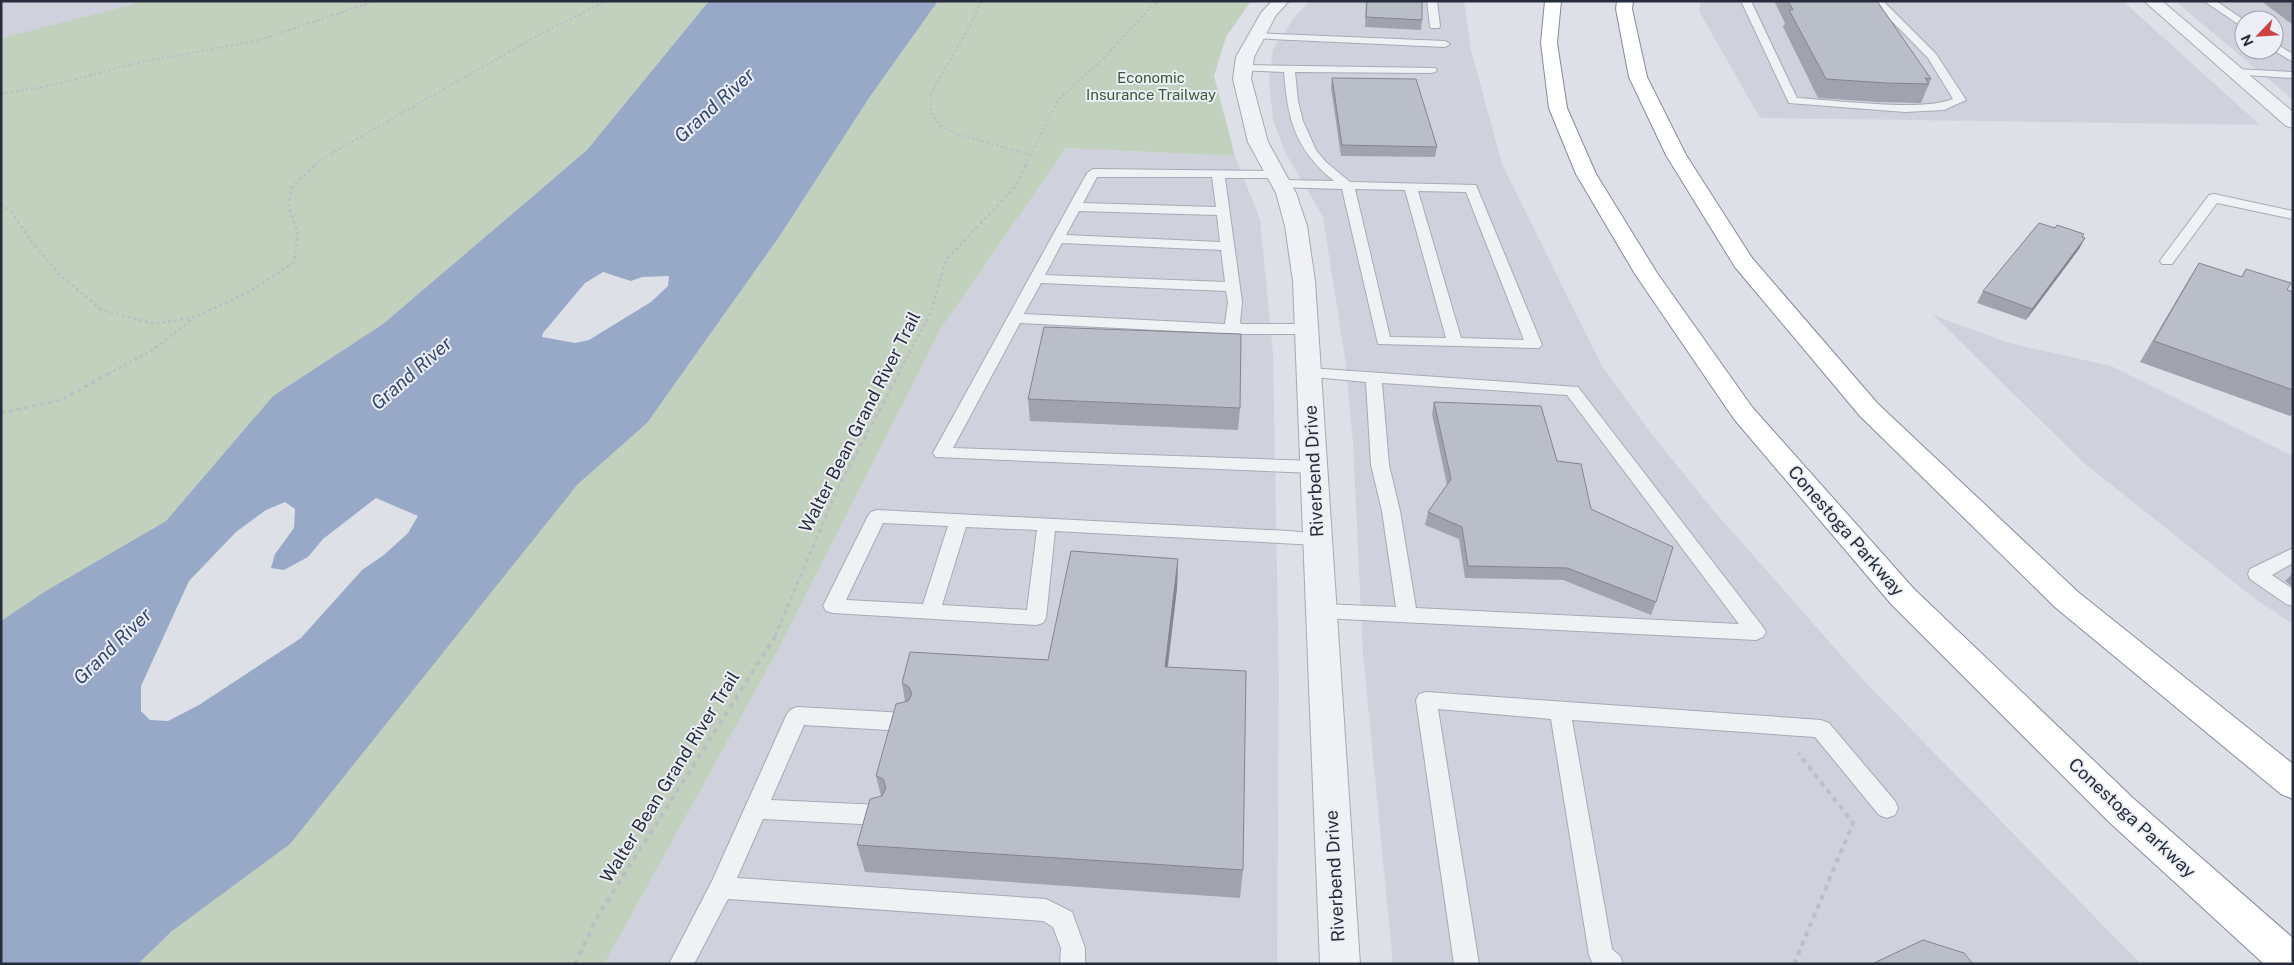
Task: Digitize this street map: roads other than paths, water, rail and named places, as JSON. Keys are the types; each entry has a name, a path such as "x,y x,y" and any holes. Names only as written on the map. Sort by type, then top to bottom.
{"highway":[{"name":"Conestoga Parkway","path":"1553,1 1549,43 1558,108 1586,174 1646,274 1743,413 1903,597 2121,810 2293,964"},
{"path":"1625,1 1624,9 1638,77 1676,155 1743,262 1869,410 2067,600 2293,784"}],"street":[{"name":"Riverbend Drive","path":"1281,1 1269,13 1255,36 1245,57 1242,79 1258,142 1286,193 1296,226 1304,281 1340,964"},
{"path":"2152,1 2293,122"}],"lane":[{"path":"1432,1 1435,26"},
{"path":"1746,1 1793,100 1905,108 1944,107 1960,100 1932,56 1877,1"},
{"path":"2209,1 2234,18"},
{"path":"1255,36 1445,44"},
{"path":"1243,68 1431,70"},
{"path":"1289,68 1292,101 1297,121 1310,151 1348,186 1382,341 1534,345 1471,188 1348,186 1218,174 1093,173 942,453 1314,467"},
{"path":"2235,72 2293,74"},
{"path":"1218,174 1235,302 1232,322 1235,329"},
{"path":"1410,187 1455,343"},
{"path":"2167,262 2214,198 2293,215"},
{"path":"1075,207 1223,211"},
{"path":"1058,239 1228,246"},
{"path":"1036,279 1232,287"},
{"path":"1015,318 1235,329 1306,329"},
{"path":"1309,373 1572,390 1756,632 1321,611"},
{"path":"1374,377 1380,465 1391,511 1407,615"},
{"path":"1047,525 1036,618 833,606 877,516 1317,538"},
{"path":"930,612 959,520"},
{"path":"2293,555 2257,574 2293,599"},
{"path":"1467,964 1426,700 1560,712 1821,729 1887,808"},
{"path":"1560,712 1601,956 1610,964"},
{"path":"681,964 721,888 797,716 905,722"},
{"path":"756,809 880,815"},
{"path":"721,888 1046,910 1062,920 1073,948 1072,964"}],"water":[{"name":"Grand River","path":"709,1 938,1 871,95 779,237 647,423 577,485 290,844 172,931 138,964 1,964 1,621 44,592 166,521 273,396 383,324 587,150","holes":["603,272 631,281 642,277 669,276 668,286 651,302 589,340 575,343 542,337 543,333 585,283","376,498 418,516 408,533 384,555 362,570 301,638 199,705 168,721 150,720 141,711 141,686 189,581 236,532 266,510 285,502 295,509 294,528 275,554 271,568 284,570 308,557 323,539"]}],"park label":[{"name":"Economic Insurance Trailway","path":"1151,86"}]}
